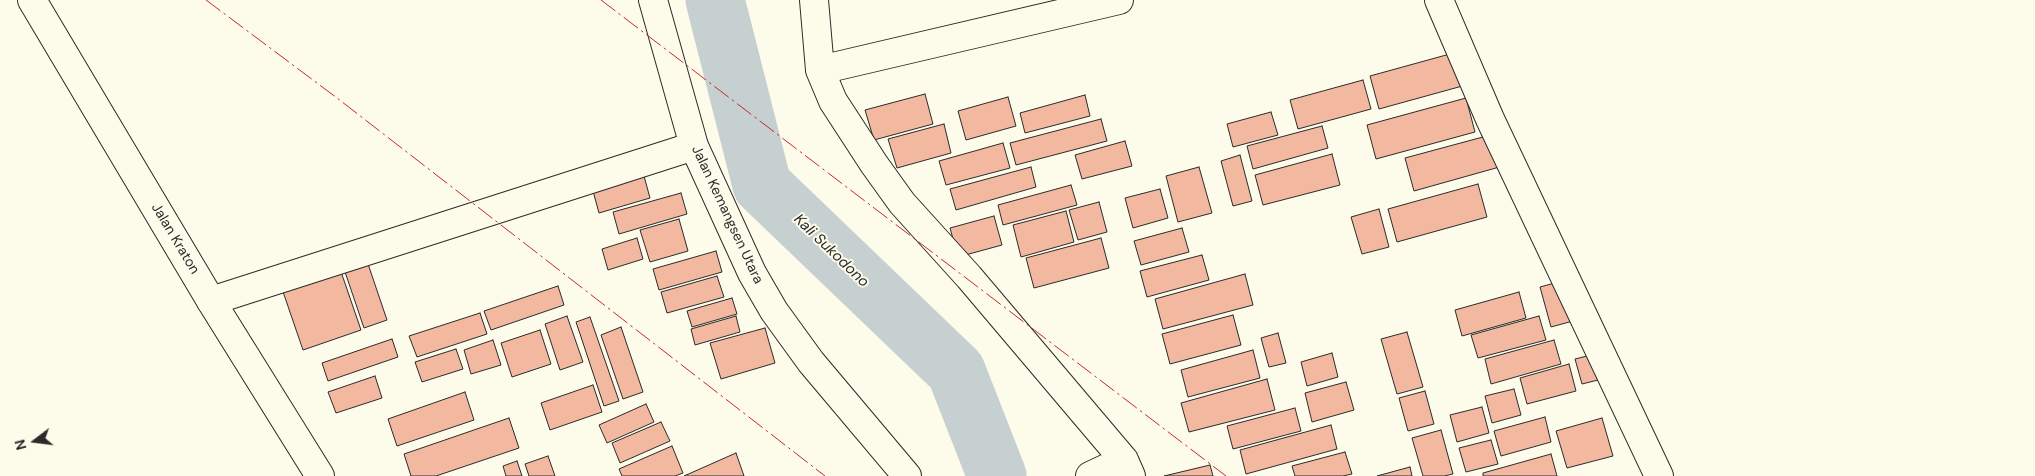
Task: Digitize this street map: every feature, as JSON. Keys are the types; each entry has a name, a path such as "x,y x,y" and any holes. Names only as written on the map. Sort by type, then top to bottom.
{"street":[{"name":"Jalan Kraton","path":"32,0 212,301 320,476"},
{"name":"Jalan Kemangsen Utara","path":"653,0 694,146 752,273 774,311 812,362 907,476"},
{"path":"814,0 820,70 832,101 902,203 969,277 1127,468 1092,475"},
{"path":"820,70 1119,0"},
{"path":"1440,0 1490,119 1659,476"},
{"path":"212,301 694,146"}],"building":[{"path":"1457,52 1466,85 1379,109 1370,76"},
{"path":"1363,80 1371,109 1298,129 1290,100"},
{"path":"925,94 933,124 874,140 865,110"},
{"path":"1085,95 1090,116 1025,133 1020,113"},
{"path":"1008,97 1016,126 966,140 958,111"},
{"path":"1466,98 1475,132 1376,159 1367,125"},
{"path":"1271,112 1278,135 1233,147 1227,124"},
{"path":"1101,119 1107,141 1016,165 1010,143"},
{"path":"944,124 951,153 897,168 888,139"},
{"path":"1322,126 1328,148 1253,169 1247,146"},
{"path":"1494,134 1503,166 1414,191 1405,158"},
{"path":"1125,141 1132,166 1082,179 1075,155"},
{"path":"1003,143 1010,168 946,185 939,161"},
{"path":"1332,154 1340,185 1263,205 1255,175"},
{"path":"1240,155 1252,201 1233,206 1221,161"},
{"path":"641,165 650,198 599,213 590,180"},
{"path":"1031,167 1036,187 956,210 950,189"},
{"path":"1199,167 1212,213 1178,222 1166,176"},
{"path":"1478,184 1487,217 1397,242 1388,209"},
{"path":"1071,185 1077,205 1003,225 998,205"},
{"path":"1160,189 1168,218 1133,228 1125,198"},
{"path":"681,193 687,214 619,234 613,212"},
{"path":"1099,202 1107,232 1078,240 1069,210"},
{"path":"1379,209 1389,247 1362,254 1351,217"},
{"path":"1066,211 1074,242 1021,257 1013,225"},
{"path":"994,216 1002,245 958,257 950,228"},
{"path":"679,219 688,251 650,262 640,230"},
{"path":"1182,228 1189,252 1141,265 1134,241"},
{"path":"637,238 643,259 608,270 602,249"},
{"path":"1101,238 1109,268 1034,288 1026,258"},
{"path":"716,251 722,272 659,290 653,269"},
{"path":"364,252 387,320 364,328 341,260"},
{"path":"1202,255 1209,280 1147,297 1140,271"},
{"path":"338,263 361,330 303,350 280,283"},
{"path":"1245,274 1253,305 1163,329 1155,299"},
{"path":"717,276 724,297 667,313 661,292"},
{"path":"1562,281 1573,321 1551,327 1540,287"},
{"path":"558,286 564,305 491,330 484,311"},
{"path":"1519,292 1526,318 1462,336 1455,310"},
{"path":"732,298 737,314 692,327 687,311"},
{"path":"480,313 487,334 417,357 409,336"},
{"path":"1233,315 1241,345 1170,364 1162,334"},
{"path":"567,316 583,362 560,370 545,324"},
{"path":"736,316 740,332 695,345 691,329"},
{"path":"1539,316 1546,340 1478,358 1471,335"},
{"path":"590,317 619,401 604,406 576,322"},
{"path":"621,327 643,392 623,399 601,335"},
{"path":"765,328 775,363 721,379 710,343"},
{"path":"540,330 551,364 512,377 501,343"},
{"path":"1407,332 1423,387 1397,394 1381,339"},
{"path":"1278,333 1286,363 1269,367 1261,338"},
{"path":"392,339 398,357 328,381 322,363"},
{"path":"493,340 501,365 471,374 464,350"},
{"path":"1554,340 1561,364 1491,384 1485,359"},
{"path":"456,349 463,369 422,382 415,362"},
{"path":"1253,350 1260,378 1188,397 1181,370"},
{"path":"1332,353 1338,377 1307,386 1301,362"},
{"path":"1595,354 1602,379 1582,384 1575,359"},
{"path":"1569,364 1576,391 1527,404 1520,378"},
{"path":"375,376 382,398 336,413 328,392"},
{"path":"1267,379 1275,410 1189,432 1181,403"},
{"path":"1346,382 1354,410 1312,422 1305,393"},
{"path":"593,385 602,412 550,430 541,403"},
{"path":"1514,389 1521,415 1492,423 1485,396"},
{"path":"1425,391 1434,424 1408,431 1399,398"},
{"path":"465,392 474,420 397,446 388,419"},
{"path":"646,404 654,422 607,443 599,425"},
{"path":"1482,407 1489,433 1457,442 1450,415"},
{"path":"1295,408 1301,431 1233,449 1227,426"},
{"path":"1545,417 1551,442 1501,456 1494,431"},
{"path":"509,418 519,448 436,476 411,476 404,454"},
{"path":"1602,418 1613,456 1567,468 1556,431"},
{"path":"661,422 670,441 620,463 612,443"},
{"path":"1331,425 1337,449 1246,474 1240,450"},
{"path":"1441,430 1453,474 1423,476 1412,438"},
{"path":"1491,440 1498,464 1466,472 1459,448"},
{"path":"672,446 683,473 675,476 622,476 619,469"},
{"path":"1345,452 1352,474 1343,476 1295,476 1292,466"},
{"path":"736,453 744,476 684,476"},
{"path":"1551,454 1557,476 1483,476 1483,473"},
{"path":"548,456 555,476 529,476 525,464"},
{"path":"517,461 522,476 506,476 503,466"},
{"path":"1210,465 1213,476 1164,476"},
{"path":"1410,467 1412,476 1377,476"}],"waterway":[{"name":"Kali Sukodono","path":"715,0 762,185 956,371 997,476"}],"power":[{"path":"206,0 337,98 825,476"},
{"path":"601,0 1226,476"}]}
